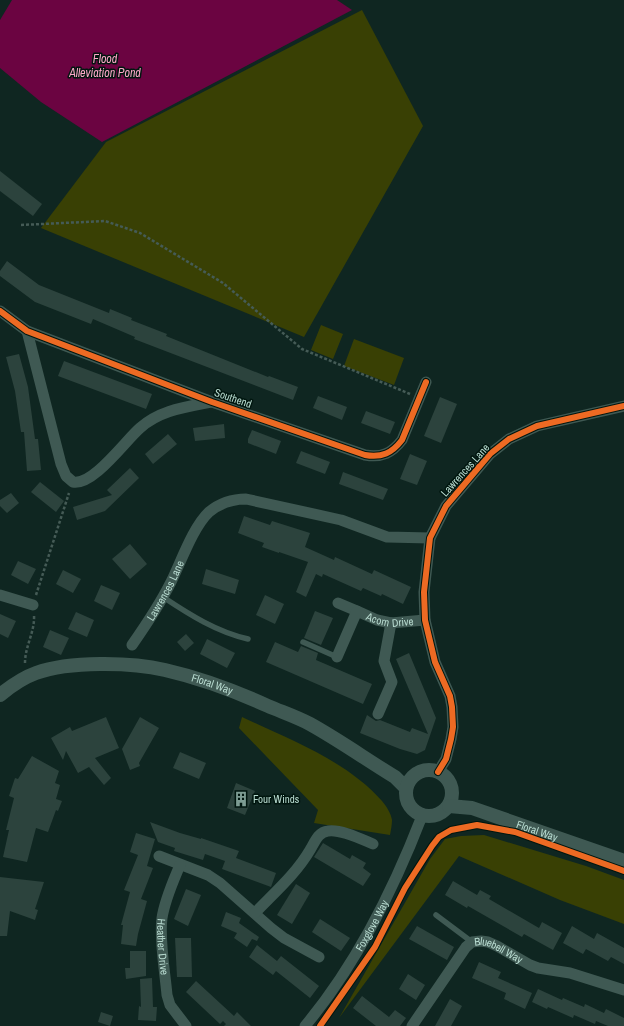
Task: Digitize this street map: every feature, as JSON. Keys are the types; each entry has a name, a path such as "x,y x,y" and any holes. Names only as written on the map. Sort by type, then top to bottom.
{"street":[{"name":"Southend","path":"0,311 27,331 212,402 365,455 374,456 386,454 398,446 406,433 426,382"},
{"path":"27,331 61,464 66,476 73,482 82,482 93,476 140,428 154,419 178,408 212,402"},
{"name":"Lawrences Lane","path":"132,645 163,597 203,519 214,508 222,503 230,500 246,499 341,520 387,537 430,538 446,506 490,454 509,439 537,426 624,406"},
{"path":"430,538 424,592 425,620 435,662 450,696 453,727 446,760 438,772"},
{"path":"0,595 33,605"},
{"name":"Acorn Drive","path":"338,603 377,620 391,623 425,620"},
{"name":"Acorn Drive","path":"337,657 357,611"},
{"path":"378,714 392,682 384,661 391,623"},
{"name":"Floral Way","path":"0,695 13,684 30,675 63,666 89,664 121,665 164,670 235,692 309,724 395,777 406,788"},
{"path":"425,770 438,772 445,776 452,790 449,806 437,815 430,817 422,816 411,808 407,802 406,788 408,782 418,773 425,770"},
{"name":"Floral Way","path":"449,806 472,808 624,861"},
{"name":"Foxglove Way","path":"305,1026 348,969 377,918 405,860 422,816"},
{"path":"255,913 288,879 309,852 318,836 323,832 330,830 338,831 373,844"},
{"path":"159,856 208,875 220,883 270,928 284,938 319,958"},
{"name":"Heather Drive","path":"180,865 165,903 161,931 167,995 170,1005 186,1026"},
{"name":"Bluebell Way","path":"412,1026 466,947 472,942 481,941 497,946 538,968 570,973 624,990"}],"lane":[{"path":"163,597 197,619 235,636 248,639"},
{"path":"303,642 337,657"},
{"path":"436,915 472,942"}],"path":[{"path":"21,225 105,221 140,234 223,283 302,349 419,398"},
{"path":"24,666 25,654 35,624 33,605 73,482"}],"green space":[{"path":"362,10 423,126 304,337 41,228 106,142"},
{"path":"321,325 343,334 333,359 311,350"},
{"path":"354,339 404,358 394,385 344,366"},
{"path":"242,717 316,752 352,774 368,787 387,807 392,820 390,835 314,823 318,810 239,728"},
{"path":"484,835 586,866 624,880 624,924 560,900 459,856 339,1018 430,859 445,839 461,836"}],"water":[{"name":"Flood Alleviation Pond","path":"12,0 337,0 352,10 102,142 41,102 0,68 0,20"}],"building":[{"path":"0,171 42,204 33,216 0,191"},
{"path":"7,261 39,285 109,313 110,309 132,318 131,320 167,334 166,336 268,377 269,376 298,387 293,400 134,339 135,337 93,319 91,324 35,302 0,276 0,271"},
{"path":"19,354 28,387 35,439 38,439 41,470 27,471 24,432 21,432 15,391 6,357"},
{"path":"64,361 152,394 146,409 58,376"},
{"path":"318,396 347,407 342,420 313,408"},
{"path":"440,397 457,404 441,443 424,436"},
{"path":"366,411 395,422 390,434 361,423"},
{"path":"224,424 225,438 195,441 193,428"},
{"path":"252,430 281,441 276,454 248,443"},
{"path":"168,434 177,444 153,464 145,454"},
{"path":"301,451 330,462 325,474 296,463"},
{"path":"410,454 427,461 417,485 400,479"},
{"path":"130,468 139,478 105,511 77,520 73,507 112,495 107,490"},
{"path":"343,472 388,489 383,500 339,484"},
{"path":"40,482 64,501 56,512 31,492"},
{"path":"11,493 19,503 7,513 0,506 0,500"},
{"path":"244,516 270,525 272,521 310,533 305,547 334,560 335,557 372,574 374,570 411,587 403,604 382,594 381,596 363,588 361,591 323,574 322,577 316,574 306,597 296,592 308,562 262,547 264,543 238,533"},
{"path":"130,544 147,564 130,579 112,559"},
{"path":"18,561 36,569 28,584 11,575"},
{"path":"206,569 239,580 235,594 202,584"},
{"path":"63,570 81,579 73,593 56,584"},
{"path":"101,585 120,593 112,610 94,601"},
{"path":"265,595 284,604 275,624 256,615"},
{"path":"315,611 333,618 321,645 304,638"},
{"path":"76,612 94,620 87,637 68,629"},
{"path":"0,614 16,621 8,638 0,634"},
{"path":"50,630 69,638 61,655 43,647"},
{"path":"186,634 194,643 185,651 177,642"},
{"path":"207,639 235,653 227,668 200,654"},
{"path":"275,642 298,652 301,646 318,653 316,660 372,684 363,704 266,662"},
{"path":"409,653 436,718 425,750 417,754 360,733 367,715 376,721 380,720 410,732 412,728 428,734 396,659"},
{"path":"106,717 119,748 95,758 111,778 104,785 89,767 78,773 66,751 63,760 51,738 70,727 72,731"},
{"path":"140,717 159,728 139,763 140,766 130,770 122,749"},
{"path":"180,752 206,763 199,779 173,768"},
{"path":"32,756 59,771 55,783 60,785 56,799 62,801 58,811 56,810 48,832 36,828 27,862 3,857 9,830 6,830 14,798 9,796 15,778 18,779"},
{"name":"Four Winds","path":"236,783 255,791 245,815 227,808"},
{"path":"150,822 239,851 236,858 276,873 271,887 222,869 225,861 205,854 203,860 174,851 175,848 158,842"},
{"path":"136,833 155,839 147,866 153,868 141,899 147,901 136,946 121,944 123,925 121,925 130,892 124,890 138,855 130,852"},
{"path":"323,843 350,859 352,855 366,863 363,868 371,874 363,886 314,857"},
{"path":"0,877 44,882 35,909 38,910 35,920 10,911 7,936 0,936"},
{"path":"453,881 477,895 480,890 491,896 489,899 539,928 542,922 562,933 553,950 524,934 522,937 468,906 467,908 445,895"},
{"path":"296,884 310,893 292,924 277,915"},
{"path":"186,889 201,895 188,926 174,919"},
{"path":"226,912 241,918 239,923 259,937 257,941 252,939 247,947 234,938 237,933 221,926"},
{"path":"320,919 350,938 341,951 312,932"},
{"path":"417,926 454,947 447,960 409,939"},
{"path":"572,926 594,939 597,933 624,948 624,964 611,957 608,961 586,949 583,954 563,943"},
{"path":"175,938 191,938 192,977 177,977"},
{"path":"257,945 277,961 281,956 319,986 310,998 276,971 273,975 249,957"},
{"path":"130,951 146,951 146,976 126,979 125,968 130,968"},
{"path":"479,962 501,972 498,978 532,993 525,1009 504,999 506,993 472,978"},
{"path":"408,974 425,985 416,1000 399,989"},
{"path":"152,978 153,1007 157,1007 156,1021 138,1020 139,1006 141,1007 140,979"},
{"path":"196,981 234,1016 237,1012 251,1026 224,1026 226,1024 223,1021 220,1024 186,992"},
{"path":"538,989 562,1000 563,998 584,1007 585,1004 604,1013 606,1009 624,1018 624,1026 608,1026 596,1021 595,1024 574,1015 573,1018 548,1007 547,1009 532,1002"},
{"path":"362,996 389,1017 395,1010 406,1018 400,1026 376,1026 353,1008"},
{"path":"450,999 462,1006 451,1026 435,1026"},
{"path":"101,1012 113,1016 110,1026 98,1022"}],"cycle path":[{"path":"0,311 27,331 212,402 365,455 377,456 386,454 402,440 426,382"},
{"path":"438,772 446,759 451,739 453,727 452,707 450,696 435,662 425,620 424,592 430,538 446,506 490,454 509,439 537,426 624,406"},
{"path":"320,1026 375,947 405,888 432,846 439,837 451,830 477,825 515,832 624,871"}],"place":[{"name":"Four Winds","path":"241,799"}]}
